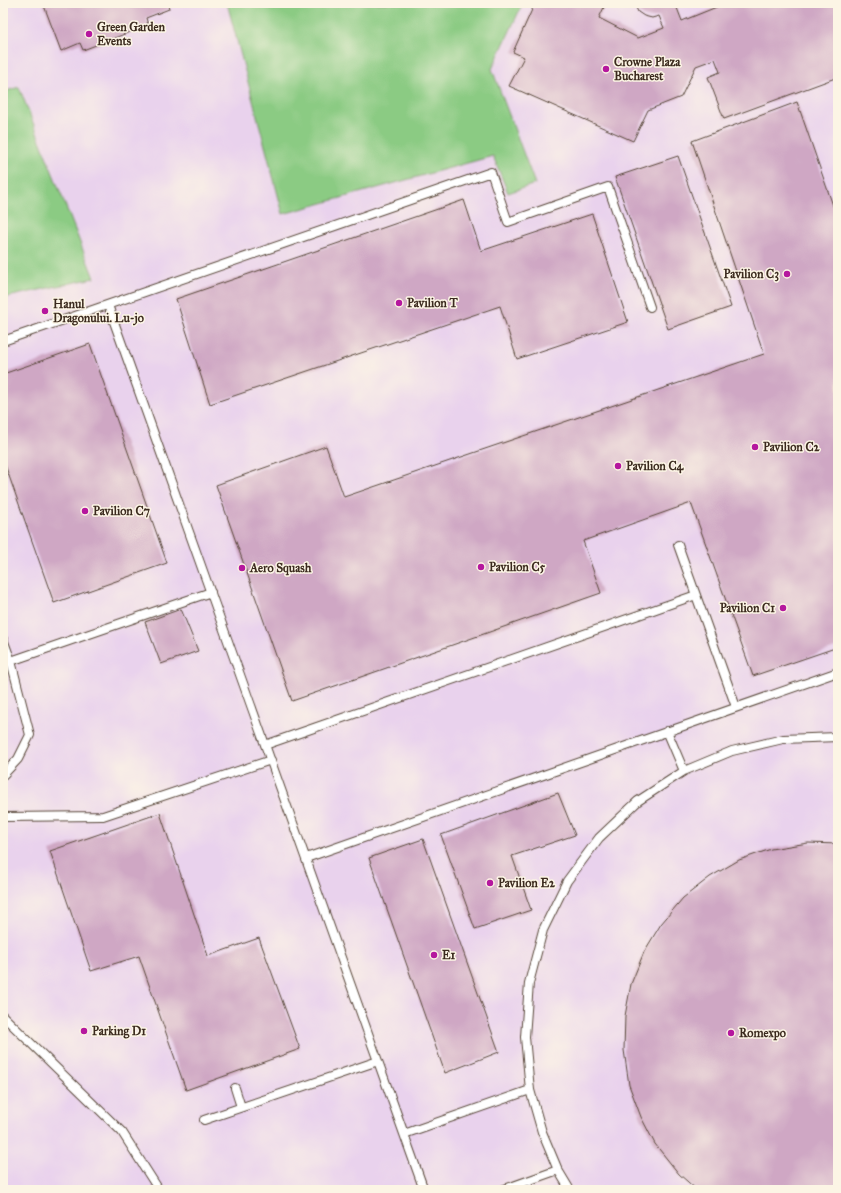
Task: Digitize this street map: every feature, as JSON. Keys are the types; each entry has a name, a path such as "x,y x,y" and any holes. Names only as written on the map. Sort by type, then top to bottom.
{"lane":[{"path":"3,341 491,172 508,222 608,188 650,307"},
{"path":"108,305 424,1190"},
{"path":"678,545 736,707"},
{"path":"11,661 211,592"},
{"path":"266,744 696,595"},
{"path":"3,639 11,661 30,734 18,759 3,775"},
{"path":"306,858 838,672"},
{"path":"667,731 684,771"},
{"path":"570,1190 558,1170 542,1132 530,1090 524,1036 529,983 543,930 567,881 599,838 638,800 684,771 732,751 783,739 838,737"},
{"path":"3,817 103,816 271,760"},
{"path":"3,1016 122,1132 159,1190"},
{"path":"204,1120 378,1061"},
{"path":"235,1088 242,1107"},
{"path":"404,1134 530,1090"},
{"path":"502,1190 558,1170"}],"shaded area":[{"name":"Romexpo","path":"3,3 838,3 838,1190 3,1190 3,295 19,87 3,92"}],"green space":[{"path":"227,3 523,3 492,69 535,184 508,193 493,156 283,214"},
{"path":"19,87 94,278 3,298 3,92"}],"building":[{"name":"Green Garden Events","path":"43,3 167,3 169,9 146,18 148,25 83,50 80,43 61,51"},
{"name":"Crowne Plaza Bucharest","path":"535,3 606,3 599,18 638,38 664,28 659,16 652,18 644,16 638,12 634,3 685,3 677,8 682,21 719,6 721,3 838,3 838,77 724,119 708,77 720,72 715,59 696,66 681,97 648,110 633,141 509,86 524,57 513,52"},
{"path":"797,102 838,220 838,647 753,676 691,503 583,541 601,593 292,701 216,485 326,446 344,497 764,354 692,141"},
{"path":"678,156 731,307 668,329 615,177"},
{"name":"Pavilion T","path":"464,200 481,251 592,214 628,322 517,359 500,306 210,404 176,299"},
{"name":"Pavilion C7","path":"90,344 167,563 54,603 3,459 3,374"},
{"path":"181,609 198,651 161,664 145,622"},
{"name":"Pavilion E2","path":"558,793 575,835 512,856 531,910 475,929 441,835"},
{"path":"160,813 208,956 259,938 300,1049 186,1090 139,956 91,971 50,851"},
{"name":"E1","path":"423,839 499,1052 445,1073 369,858"},
{"name":"Romexpo","path":"808,843 838,844 838,1190 697,1190 679,1174 655,1144 641,1117 629,1085 624,1050 625,1016 631,984 644,952 661,924 683,898 710,877 739,860 771,849"}],"place":[{"name":"Green Garden Events","path":"89,34"},
{"name":"Crowne Plaza Bucharest","path":"606,69"},
{"name":"Pavilion C3","path":"787,274"},
{"name":"Pavilion T","path":"399,303"},
{"name":"Hanul Dragonului. Lu-jo","path":"45,311"},
{"name":"Pavilion C2","path":"755,447"},
{"name":"Pavilion C4","path":"618,466"},
{"name":"Pavilion C7","path":"85,511"},
{"name":"Pavilion C5","path":"481,567"},
{"name":"Aero Squash","path":"242,568"},
{"name":"Pavilion C1","path":"783,608"},
{"name":"Pavilion E2","path":"490,883"},
{"name":"E1","path":"434,955"},
{"name":"Parking D1","path":"84,1031"},
{"name":"Romexpo","path":"731,1033"}]}
